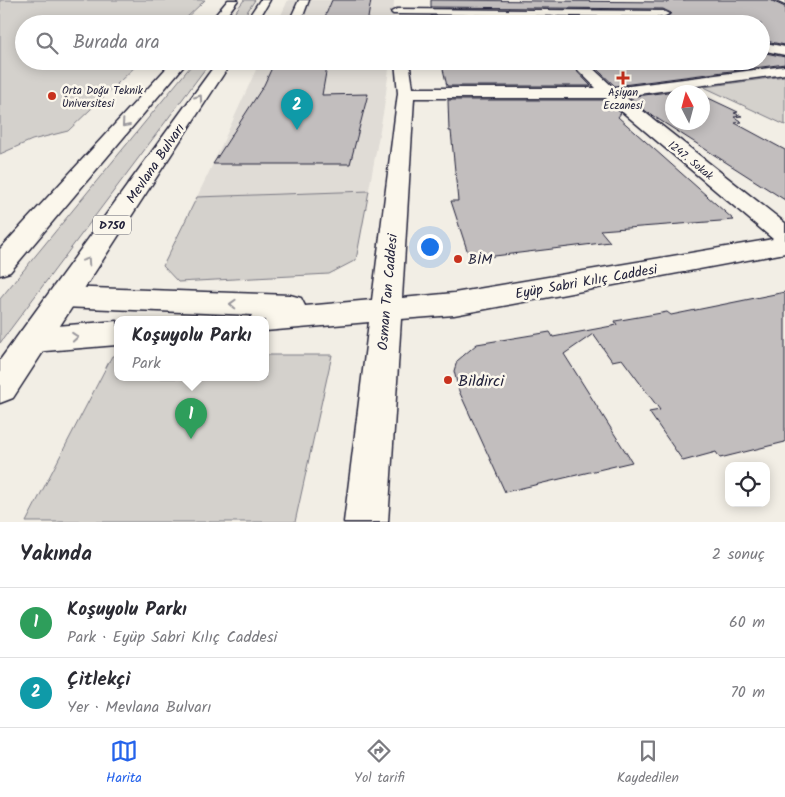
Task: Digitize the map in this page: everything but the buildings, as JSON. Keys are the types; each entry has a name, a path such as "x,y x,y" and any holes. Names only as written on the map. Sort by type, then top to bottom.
{"main road":[{"path":"221,15 233,0"},
{"path":"256,15 265,0"},
{"path":"298,15 304,0"},
{"path":"521,0 528,13"},
{"path":"644,0 666,15"},
{"path":"780,0 785,2"},
{"path":"397,6 528,13 621,15"},
{"path":"770,48 785,51"},
{"path":"0,266 173,70"},
{"name":"Mevlana Bulvarı","path":"0,388 219,70"},
{"name":"Osman Tan Caddesi","path":"366,522 406,93 403,70"},
{"name":"1247. Sokak","path":"585,70 610,94 785,236"},
{"path":"406,93 610,94 785,70"},
{"name":"Eyüp Sabri Kılıç Caddesi","path":"269,320 387,310 483,299 785,245"},
{"name":"Eyüp Sabri Kılıç Caddesi","path":"63,297 387,310"},
{"path":"123,316 127,310 145,300"},
{"path":"33,340 114,333"}],"shaded area":[{"name":"Orta Doğu Teknik Üniversitesi","path":"0,0 205,0 189,15 15,15 15,70 132,70 68,131 32,140 0,154"},
{"path":"244,0 255,0 245,15 233,15"},
{"path":"288,0 394,0 393,15 281,15"},
{"path":"188,70 204,70 0,343 0,299"},
{"path":"256,70 389,70 384,108 356,260 329,274 178,282 163,266"},
{"path":"785,76 785,125 710,90 710,86"},
{"path":"369,191 356,260 329,274 178,282 163,266 197,197"},
{"path":"269,355 332,355 295,522 26,522 112,356 114,356 114,381 269,381"}],"place":[{"name":"Aşiyan Eczanesi","path":"623,78"},
{"name":"Orta Doğu Teknik Üniversitesi","path":"52,96"},
{"name":"Çitlekçi","path":"297,130"},
{"name":"BİM","path":"458,259"},
{"name":"Bildirci","path":"448,380"},
{"name":"Koşuyolu Parkı","path":"191,439"}]}
